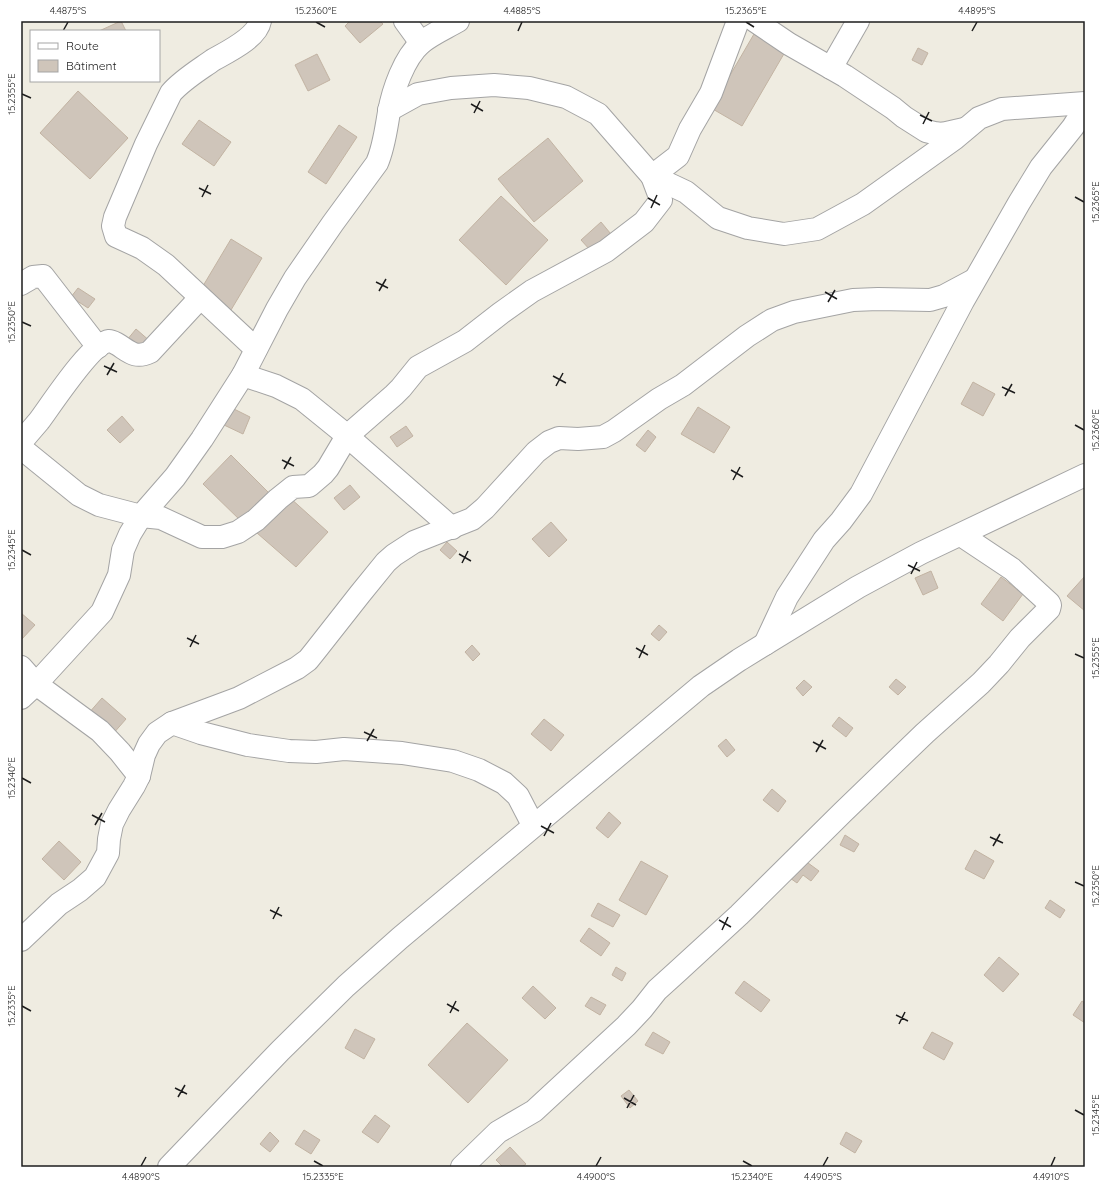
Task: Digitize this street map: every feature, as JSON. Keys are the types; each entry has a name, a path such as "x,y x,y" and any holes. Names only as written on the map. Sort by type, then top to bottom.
{"street":[{"path":"256,349 166,265 142,248 116,236 113,226 115,216 146,144 171,92 212,61 242,43 257,29 260,21"},
{"path":"405,21 421,44"},
{"path":"29,691 102,612 119,575 123,550 130,534 141,516 175,477 193,452 243,375 277,309 295,278 377,163 381,153 389,110 399,78 411,54 437,32 458,21"},
{"path":"652,176 678,156 690,128 710,93 738,21"},
{"path":"754,21 845,76 904,117 926,130 942,134 967,128"},
{"path":"831,68 858,21"},
{"path":"21,448 79,495 99,505 141,516 161,518 202,537 222,537 238,532 256,520 293,487 309,486 323,474 347,436 402,388 418,367 465,341 532,291 599,255 644,222 661,200 652,176 598,114 566,97 529,88 494,85 451,88 418,94 389,110"},
{"path":"652,176 686,192 718,218 748,228 784,234 817,229 863,204 954,139 979,118 1002,109 1085,103"},
{"path":"765,644 787,597 824,540 841,521 861,494 974,280 1026,191 1041,168 1073,127 1085,108"},
{"path":"21,284 33,277 43,276 98,347"},
{"path":"21,940 60,904 80,890 94,877 108,853 112,824 139,776 144,755 149,744 157,733 172,723 239,698 297,668 308,660 360,594 394,554 414,542 472,519 485,508 536,452 549,442 559,438 578,439 603,437 614,431 658,399 683,385 747,336 772,320 794,312 854,300 930,300 944,296 974,280"},
{"path":"21,442 38,423 78,368 101,344 109,341 114,342 137,356 143,356 150,352 200,298"},
{"path":"243,375 276,386 302,399 340,429 452,528"},
{"path":"169,1167 280,1051 346,986 438,904 701,686 765,644 858,587 921,553 1085,475"},
{"path":"462,1167 498,1132 534,1111 626,1026 642,1009 656,990 678,972 739,915 925,733 981,683 1000,664 1020,638 1049,609 1050,606 1048,603 1012,569 961,535"},
{"path":"21,667 29,691 100,731 120,752 139,776"},
{"path":"172,723 201,733 248,745 282,750 316,752 344,749 395,752 453,761 479,770 504,783 518,796 533,825"}],"building":[{"path":"121,21 126,30 101,30"},
{"path":"350,21 380,21 383,24 360,43 345,26"},
{"path":"754,34 785,52 742,126 711,108"},
{"path":"918,48 928,53 922,65 912,60"},
{"path":"317,54 330,80 308,91 295,65"},
{"path":"78,91 128,138 90,179 40,133"},
{"path":"199,120 231,142 214,166 182,144"},
{"path":"339,125 357,137 326,184 308,172"},
{"path":"548,138 583,181 534,222 498,179"},
{"path":"501,196 548,240 506,285 459,240"},
{"path":"601,222 620,245 601,262 581,240"},
{"path":"231,239 262,258 228,315 197,296"},
{"path":"78,288 95,299 88,308 71,297"},
{"path":"136,329 151,342 142,354 127,340"},
{"path":"973,382 995,394 983,416 961,404"},
{"path":"698,407 730,427 714,453 681,434"},
{"path":"232,408 250,417 243,434 224,425"},
{"path":"122,416 134,430 120,443 107,430"},
{"path":"406,426 413,436 397,447 390,437"},
{"path":"648,430 656,437 645,452 636,445"},
{"path":"231,455 271,495 243,523 203,484"},
{"path":"350,485 360,497 344,510 334,498"},
{"path":"289,497 328,532 296,567 257,533"},
{"path":"551,522 567,540 549,557 532,539"},
{"path":"447,542 457,551 450,559 440,550"},
{"path":"931,571 938,588 923,595 915,578"},
{"path":"1085,576 1085,611 1067,596"},
{"path":"1001,577 1023,594 1003,621 981,604"},
{"path":"21,613 35,625 21,640"},
{"path":"659,625 667,632 659,641 651,634"},
{"path":"472,645 480,654 473,661 465,652"},
{"path":"896,679 906,687 898,695 889,687"},
{"path":"804,680 812,687 803,696 796,688"},
{"path":"102,698 126,719 112,735 88,714"},
{"path":"839,717 853,728 846,737 832,726"},
{"path":"544,719 564,735 551,751 531,734"},
{"path":"726,739 735,750 727,757 718,746"},
{"path":"772,789 786,801 778,812 763,800"},
{"path":"609,812 621,823 608,838 596,828"},
{"path":"845,835 859,844 854,852 840,845"},
{"path":"59,841 81,862 64,880 42,859"},
{"path":"975,850 994,861 984,879 965,869"},
{"path":"804,860 819,871 811,881 803,875 797,883 790,878"},
{"path":"641,861 668,876 646,915 619,900"},
{"path":"1050,900 1065,910 1060,918 1045,908"},
{"path":"598,903 620,915 613,927 591,916"},
{"path":"589,928 610,943 601,956 580,941"},
{"path":"999,957 1019,974 1003,992 984,975"},
{"path":"616,967 626,973 622,981 612,975"},
{"path":"744,981 770,1000 761,1012 735,993"},
{"path":"533,986 556,1008 545,1019 522,998"},
{"path":"591,997 606,1005 600,1015 585,1006"},
{"path":"1082,1001 1085,1003 1085,1023 1073,1015"},
{"path":"467,1023 508,1060 468,1103 428,1065"},
{"path":"355,1029 375,1039 364,1059 345,1048"},
{"path":"653,1032 670,1042 663,1054 645,1045"},
{"path":"932,1032 953,1043 944,1060 923,1048"},
{"path":"629,1090 638,1101 630,1108 621,1096"},
{"path":"375,1115 390,1126 378,1143 362,1132"},
{"path":"304,1130 320,1140 311,1154 295,1144"},
{"path":"270,1132 279,1141 270,1152 260,1144"},
{"path":"846,1132 862,1141 855,1153 840,1144"},
{"path":"510,1147 526,1164 522,1167 503,1167 496,1160"}]}
